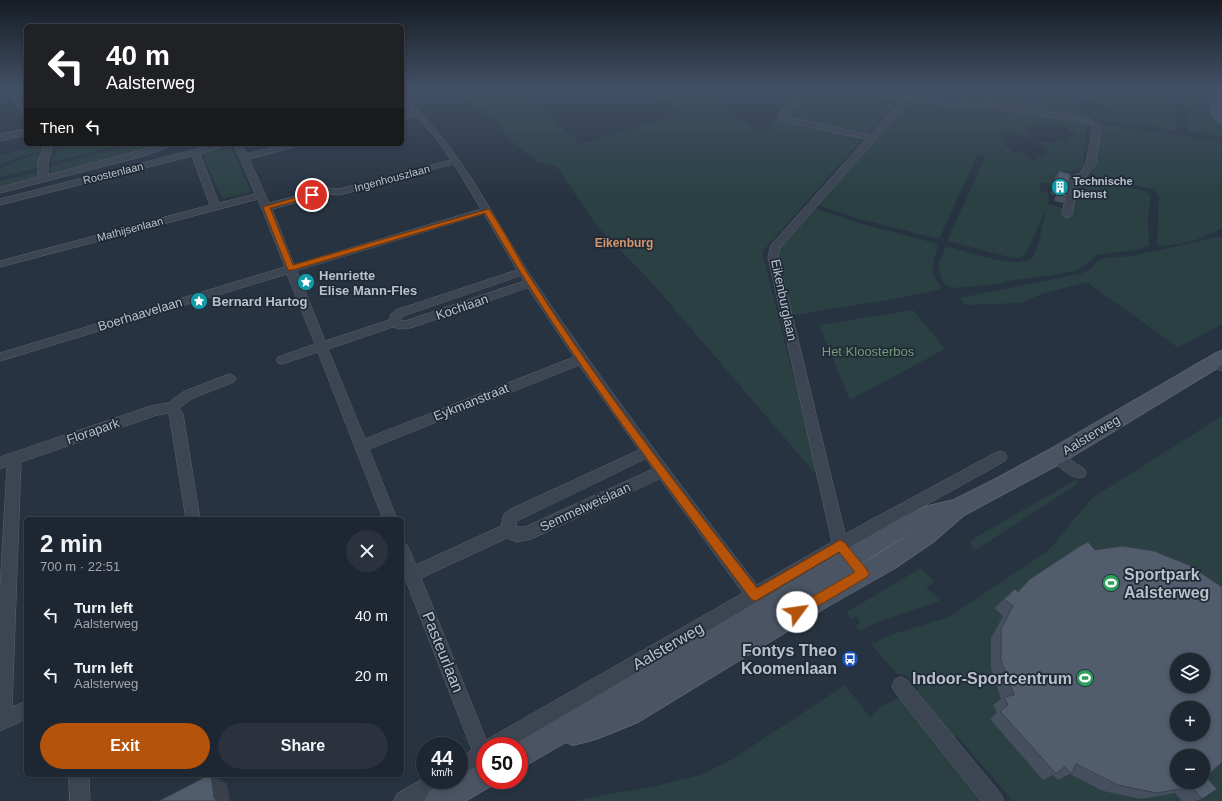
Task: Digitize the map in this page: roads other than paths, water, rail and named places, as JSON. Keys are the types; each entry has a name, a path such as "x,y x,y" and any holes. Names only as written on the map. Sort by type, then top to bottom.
{"main road":[{"name":"Aalsterweg","path":"528,751 555,736 596,726 629,714 851,559 926,535 958,508 1056,456 1219,362"},
{"name":"Aalsterweg","path":"440,801 476,767"}],"street":[{"path":"427,124 442,141 453,157 487,210 523,272 581,359 661,472 755,595"},
{"path":"809,124 872,138 884,124"},
{"path":"1068,215 1074,177 1084,175 1091,163 1096,126 1094,124"},
{"path":"0,138 24,132"},
{"name":"Eikenburglaan","path":"851,559 812,424 773,257 775,247 872,138"},
{"path":"43,179 43,163 48,146"},
{"name":"Roostenlaan","path":"0,190 167,146"},
{"name":"Roostenlaan","path":"0,202 220,146"},
{"path":"239,146 266,207 389,517"},
{"path":"245,157 287,146"},
{"path":"195,153 216,207"},
{"name":"Ingenhouszlaan","path":"266,207 328,191 337,192 453,157"},
{"name":"Mathijsenlaan","path":"0,264 261,195"},
{"name":"Boerhaavelaan","path":"0,356 487,210"},
{"name":"Kochlaan","path":"394,322 395,317 400,313 523,272"},
{"name":"Kochlaan","path":"321,347 394,322 399,325 406,326 530,283"},
{"path":"282,360 321,347"},
{"name":"Eykmanstraat","path":"361,446 581,359"},
{"name":"Florapark","path":"24,711 1,722 7,461 156,410 172,407 188,395 230,379"},
{"path":"172,407 176,414 193,517"},
{"name":"Semmelweislaan","path":"647,452 516,514 509,519 508,530 516,535 526,534 661,472"},
{"name":"Aalsterweg","path":"520,737 755,595 851,559 1000,456"},
{"path":"1056,456 1079,473"},
{"path":"412,575 508,530"},
{"name":"Pasteurlaan","path":"404,555 479,737"},
{"path":"901,686 994,801"},
{"path":"78,777 80,801"},
{"path":"404,801 425,789"}],"place":[{"name":"Technische Dienst","path":"1060,187"},
{"name":"Henriette Elise Mann-Fles","path":"306,282"},
{"name":"Bernard Hartog","path":"199,301"},
{"name":"Sportpark Aalsterweg","path":"1111,583"},
{"name":"Fontys Theo Koomenlaan","path":"850,659"},
{"name":"Indoor-Sportcentrum","path":"1085,678"}],"district":[{"name":"Eikenburg","path":"624,243"}],"park label":[{"name":"Het Kloosterbos","path":"868,351"}]}
